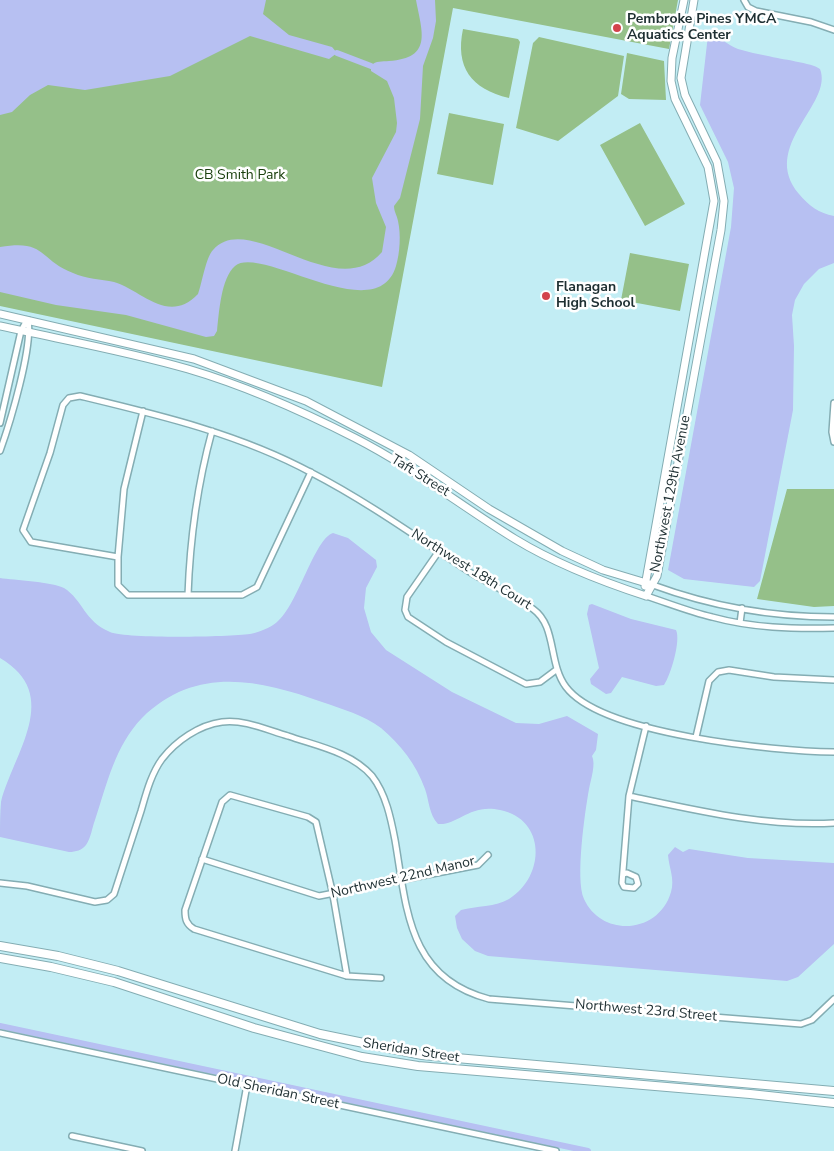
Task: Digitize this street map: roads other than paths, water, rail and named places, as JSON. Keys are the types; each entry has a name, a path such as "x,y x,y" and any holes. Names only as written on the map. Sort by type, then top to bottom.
{"main road":[{"name":"Sheridan Street","path":"0,946 58,956 118,971 312,1032 403,1052 510,1064 834,1091"},
{"name":"Sheridan Street","path":"0,958 51,967 114,982 254,1028 362,1057 437,1068 750,1094 834,1103"}],"street":[{"name":"Northwest 129th Avenue","path":"646,596 644,582 714,201 708,167 675,99 672,81 672,58 684,0"},
{"name":"Northwest 129th Avenue","path":"646,596 657,576 721,230 724,201 717,162 685,95 681,78 694,0"},
{"path":"744,1 756,11 811,22 834,30"},
{"name":"Taft Street","path":"0,314 194,359 306,401 409,455 489,509 562,551 603,570 683,596 785,615 834,617"},
{"path":"0,423 20,331 28,320"},
{"path":"0,451 15,402 30,333 28,320"},
{"path":"692,327 704,321"},
{"name":"Taft Street","path":"0,326 142,357 253,391 363,442 441,488 482,518 556,562 599,581 711,617 740,623 788,629 834,628"},
{"name":"Northwest 18th Court","path":"118,557 37,543 26,537 24,530 25,522 48,461 63,405 69,398 80,396 144,411 212,431 311,472 379,511 534,610 548,628 556,670 575,698 591,708 646,726 696,738 784,751 834,752"},
{"path":"834,403 832,432 834,442"},
{"path":"144,411 124,489 118,557 118,585 122,592 136,596 242,595 250,592 257,586 311,472"},
{"path":"188,595 190,536 200,474 212,431"},
{"path":"482,518 489,509"},
{"path":"439,551 407,598 405,610 408,617 446,642 526,684 540,682 556,670"},
{"path":"740,623 742,608"},
{"path":"696,738 709,681 713,675 728,670 774,677 834,680"},
{"path":"0,883 28,886 95,902 107,900 114,894 151,779 161,760 174,745 190,734 221,722 246,723 345,755 372,776 390,816 402,881"},
{"path":"622,874 629,796 646,726"},
{"path":"347,976 333,895 316,822 308,817 230,795 226,797 185,910 186,921 194,929 347,976 381,978"},
{"path":"629,796 702,812 768,820 834,823"},
{"name":"Northwest 22nd Manor","path":"202,859 319,896 333,895 478,865 488,855"},
{"name":"Northwest 23rd Street","path":"402,881 416,942 431,965 451,985 468,994 489,999 801,1024 812,1020 834,999"},
{"name":"Old Sheridan Street","path":"0,1033 556,1151"},
{"path":"235,1151 247,1085"},
{"path":"72,1136 142,1151"}],"water":[{"path":"0,0 266,0 263,14 289,35 332,47 337,53 329,59 250,36 170,76 85,90 48,85 30,95 12,112 0,115"},
{"path":"416,0 435,0 436,21 433,38 423,66 420,119 400,198 394,206 400,232 397,261 396,266 385,283 366,290 344,288 249,262 235,266 230,272 224,287 217,331 214,336 206,337 126,315 56,305 0,292 0,247 15,245 34,248 62,268 73,273 88,278 114,282 166,306 187,303 198,294 211,253 229,240 248,240 318,264 341,269 363,266 382,252 386,227 376,203 372,178 396,132 397,123 394,98 387,81 371,71 371,66 377,62 403,59 413,55 418,49 422,33"},
{"path":"708,35 716,37 738,49 803,63 820,69 821,82 817,97 792,143 787,159 789,176 799,194 819,211 834,216 834,263 819,269 804,284 795,300 792,315 794,346 793,410 760,581 754,587 684,579 668,570 731,227 734,188 728,162 700,105"},
{"path":"333,533 348,538 376,560 377,567 366,588 364,608 371,632 386,650 452,692 516,723 539,724 567,716 598,734 596,750 592,756 593,767 585,813 580,877 584,899 592,912 616,925 630,926 643,923 655,916 665,906 671,892 672,878 668,855 675,847 683,852 689,849 748,858 834,863 834,944 798,977 787,981 488,956 475,951 462,939 457,928 455,916 461,910 504,902 521,889 530,877 535,863 536,849 533,836 526,824 515,815 490,809 472,812 451,822 438,824 433,816 425,789 412,763 395,741 381,728 360,716 337,707 298,694 252,683 206,684 184,690 163,701 142,718 118,753 89,839 81,849 69,852 0,837 1,802 29,725 31,707 29,689 19,673 0,658 0,578 43,583 64,588 76,598 95,622 110,632 136,636 201,637 250,634 271,626 285,614 319,547"},
{"path":"592,604 631,619 676,630 677,641 674,658 670,674 664,685 656,686 622,677 611,693 606,694 591,684 590,679 599,668 587,614 589,605"}],"waterway":[{"path":"337,53 371,66"},
{"path":"0,1026 588,1151"}],"place":[{"name":"Pembroke Pines YMCA Aquatics Center","path":"617,28"},
{"name":"Flanagan High School","path":"546,296"}],"park label":[{"name":"CB Smith Park","path":"240,176"}]}
